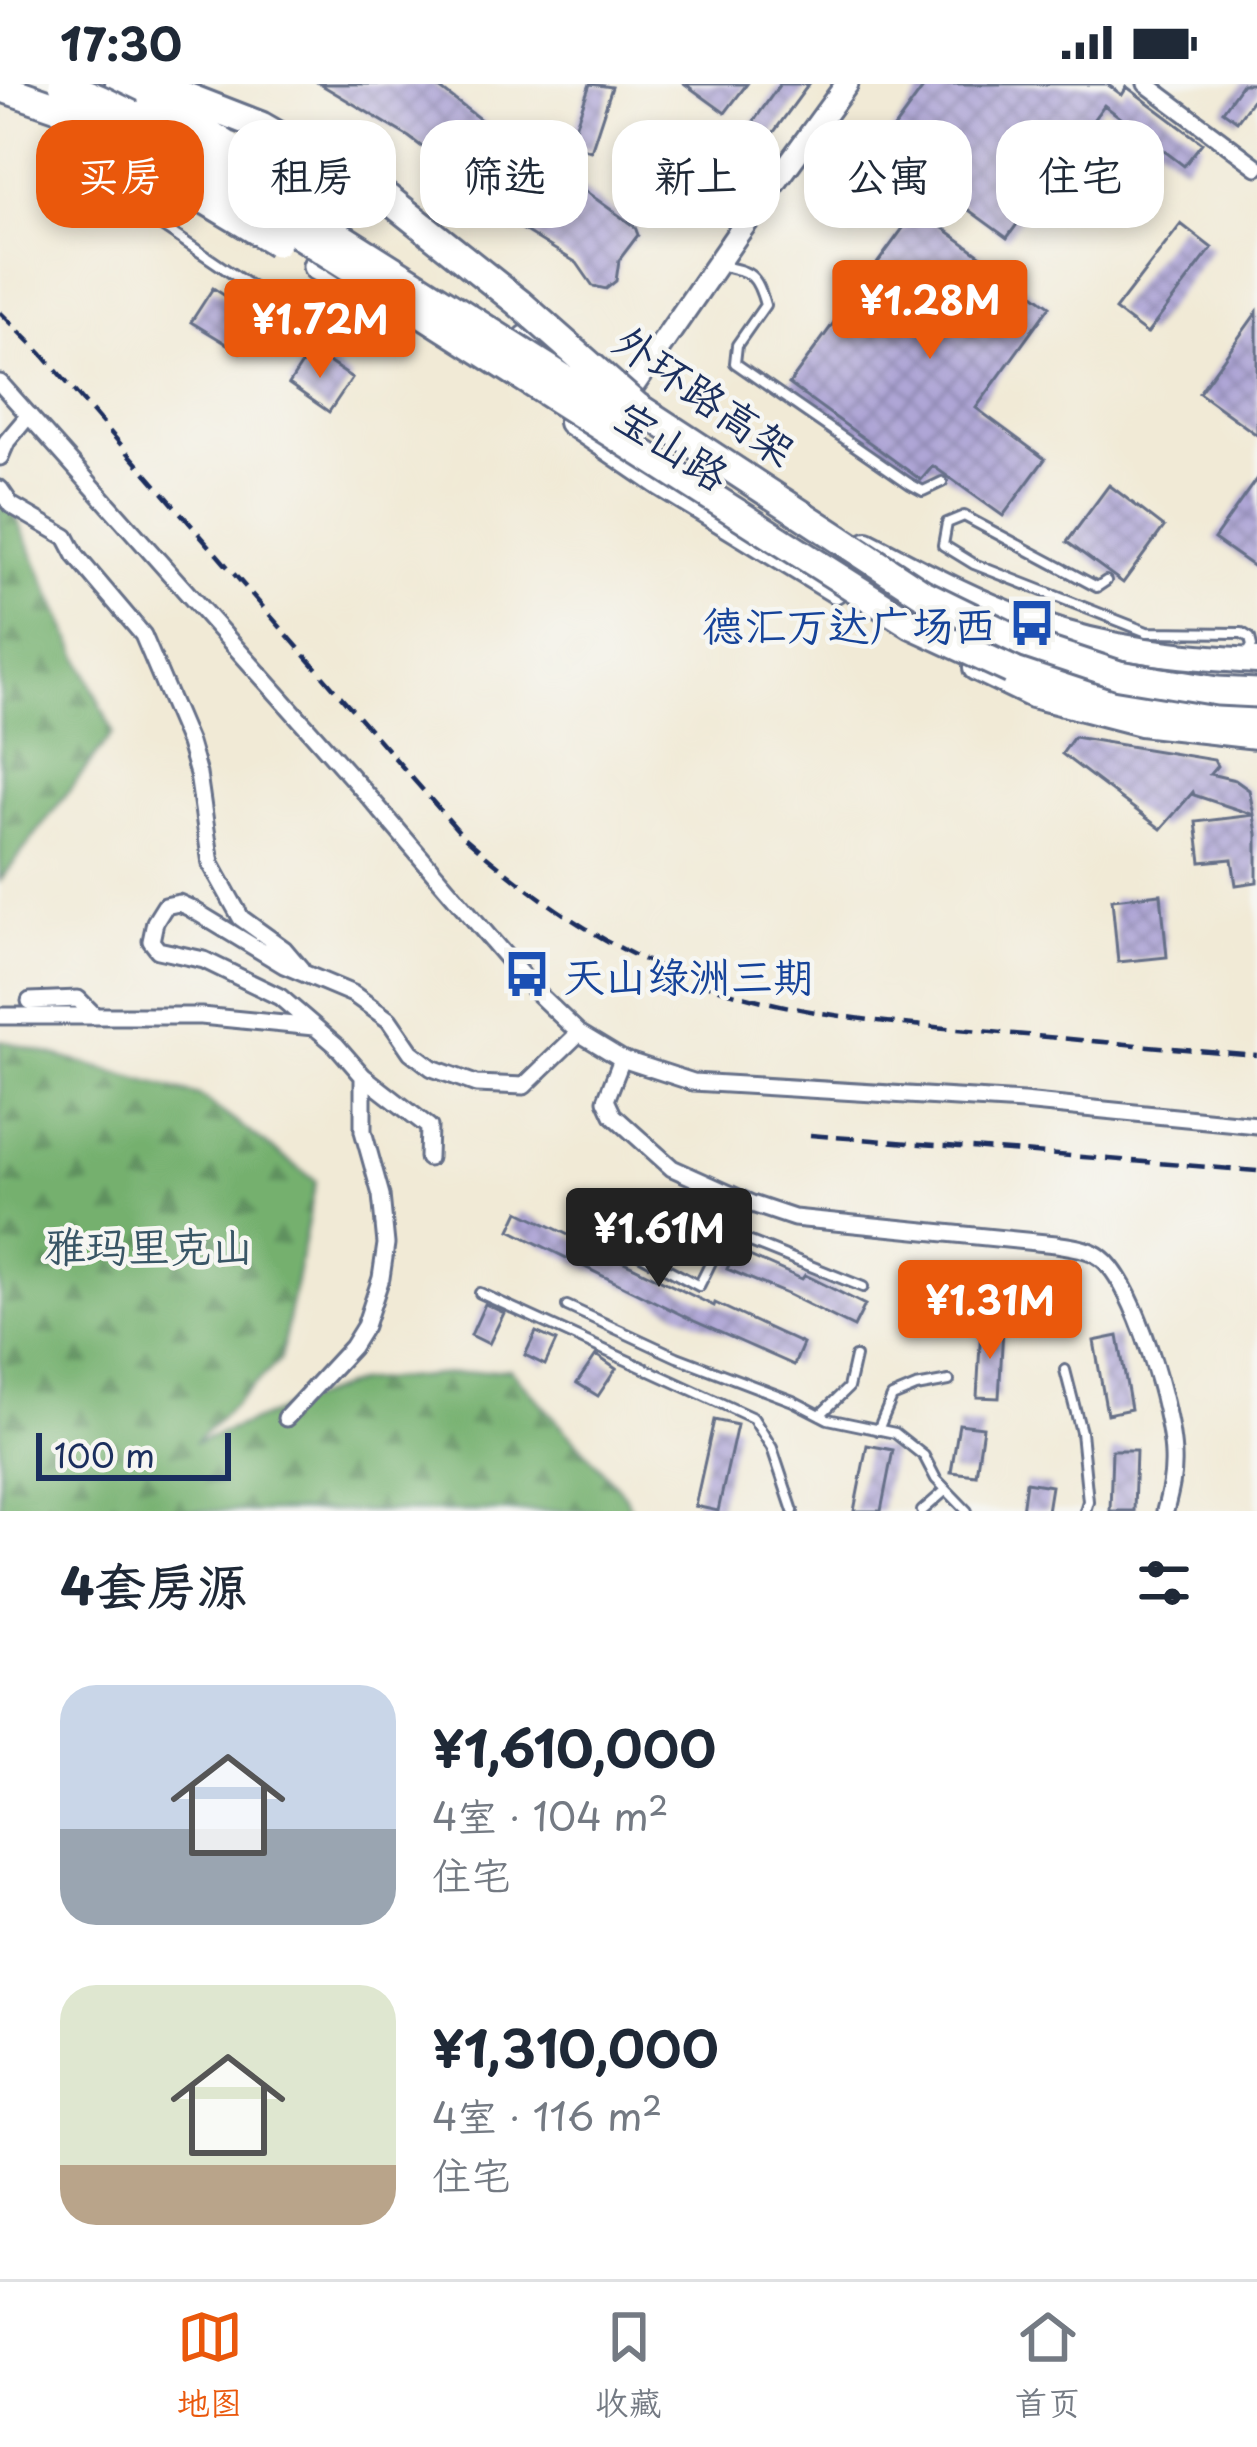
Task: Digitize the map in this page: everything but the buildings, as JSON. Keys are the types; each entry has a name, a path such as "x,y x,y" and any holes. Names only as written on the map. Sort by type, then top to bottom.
{"highway":[{"path":"63,84 204,150 1005,658 1257,691"},
{"path":"92,84 166,106 528,339 619,406"},
{"name":"外环路高架","path":"144,84 261,125 387,198 519,303 636,406 922,592 1026,644 1119,675 1217,691 1257,691"},
{"name":"外环路高架","path":"186,84 255,111 382,184 514,288 632,390 916,578 1031,632 1112,657 1190,671 1250,665"},
{"path":"0,90 92,119 194,168 913,625 1005,658 1082,693 1153,707 1257,711"},
{"path":"0,90 119,148 446,337"}],"main road":[{"name":"宝山路","path":"117,84 152,120"},
{"name":"宝山路","path":"144,84 157,120"},
{"name":"宝山路","path":"204,160 249,192 471,327 908,566 1032,623 1081,638 1250,665"},
{"name":"宝山路","path":"204,171 243,210 446,337 681,497 948,654 1032,695 1141,723 1257,736"}],"street":[{"path":"619,406 847,84"},
{"path":"1146,84 1257,167"},
{"path":"0,383 370,797 536,992 579,1033 622,1059 693,1082 1022,1102 1257,1125"},
{"path":"0,457 29,415"},
{"path":"0,489 11,505 66,537 76,556 143,635 189,743 211,864 241,918 284,949 307,976"},
{"path":"428,1158 429,1127 363,1076 336,1045 280,997 204,960 158,950 151,940 165,906 179,903 307,976 353,994 389,1020 411,1052 432,1068 476,1084 524,1086 579,1033"},
{"path":"30,1001 78,999 95,1016"},
{"path":"0,1016 201,1016 316,1028"},
{"path":"622,1059 606,1100 613,1115 672,1168 722,1190 794,1218 1056,1244 1090,1250 1105,1259 1155,1359 1174,1450 1173,1482 1165,1511"},
{"path":"286,1418 352,1347 365,1326 381,1279 386,1244 381,1195 363,1131 363,1076"}],"lane":[{"path":"165,228 339,346"},
{"path":"717,265 748,272 760,284 765,305 736,345 735,363 910,484 923,491 942,482"},
{"path":"1106,581 1097,586 964,516 947,523 943,545 974,564 1147,632 1242,633 1252,646 1247,654 1250,665"},
{"path":"624,1246 699,1286 720,1244 722,1190"},
{"path":"723,1231 863,1287"},
{"path":"480,1293 753,1418 772,1448 794,1511"},
{"path":"566,1306 828,1419 896,1433 923,1456 967,1511"},
{"path":"820,1415 848,1388 855,1357"},
{"path":"1065,1370 1082,1432 1085,1511"},
{"path":"878,1430 892,1397 949,1382"},
{"path":"922,1511 946,1490"}],"green space":[{"path":"0,481 113,733 0,881"},
{"name":"雅玛里克山","path":"0,1040 200,1096 316,1181 280,1360 194,1443 356,1382 510,1369 625,1495 632,1511 0,1511"}],"railway":[{"path":"0,312 462,835 511,876 591,931 677,974 792,1008 912,1025 1257,1055"},
{"path":"810,1135 1257,1171"}],"place":[{"name":"德汇万达广场西","path":"1032,623"},
{"name":"天山绿洲三期","path":"527,974"}]}
